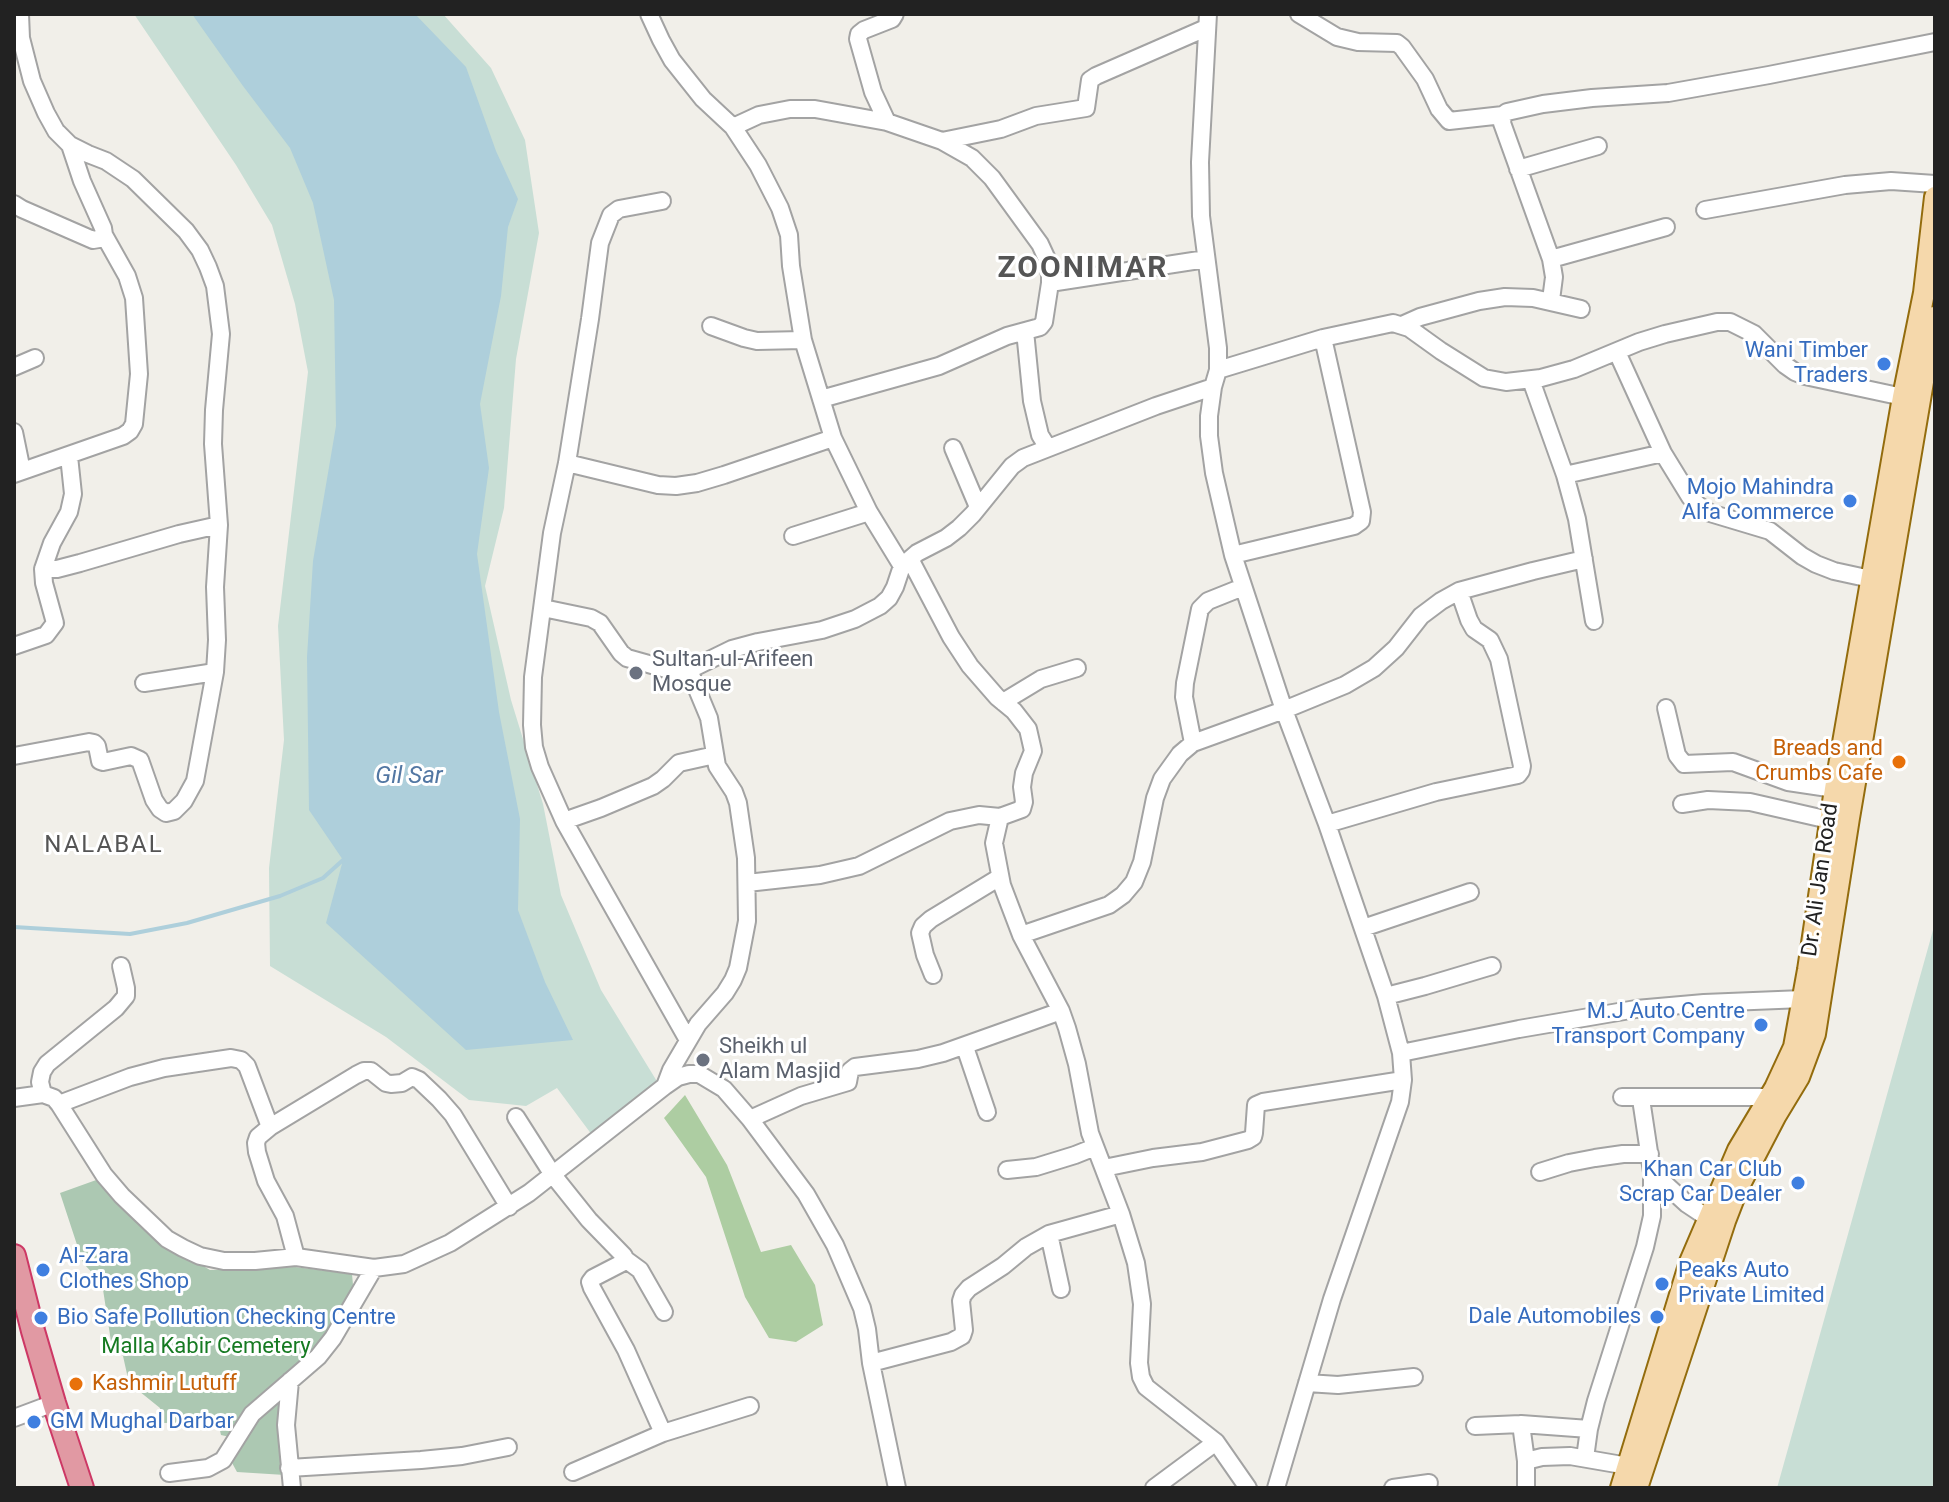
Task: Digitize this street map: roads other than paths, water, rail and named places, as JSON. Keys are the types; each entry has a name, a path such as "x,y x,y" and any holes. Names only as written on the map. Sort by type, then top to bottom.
{"highway":[{"path":"14,1256 54,1403 82,1488"}],"main road":[{"name":"Dr. Ali Jan Road","path":"1637,1488 1733,1201 1753,1158 1799,1077 1815,1034 1903,397 1924,293 1935,197"},
{"name":"Dr. Ali Jan Road","path":"1621,1488 1690,1262 1738,1150 1785,1069 1794,1047 1829,820 1935,309"}],"street":[{"path":"14,756 89,742 97,746 98,756 103,762 136,757 140,760 154,800 166,813 174,811 184,801 195,781 215,672 217,640 215,587 219,525 213,444 221,334 215,286 200,250 186,231 133,179 106,161 70,145 56,131 30,74 21,38 20,14"},
{"path":"649,14 672,60 703,99 733,127 758,165 780,208 789,235 803,340 833,438 869,512 983,682 1028,729 1033,751 1024,773 1022,809 1000,817 965,816 950,821 859,866 820,875 747,883"},
{"path":"887,122 873,92 858,39 864,30 892,19 895,14"},
{"path":"1299,14 1316,26 1347,40 1397,43 1425,79 1439,109 1449,121 1503,115 1543,104 1668,93 1935,42"},
{"path":"942,141 1001,129 1036,116 1086,108 1090,80 1207,21 1200,162 1201,216 1218,348 1218,370 1209,416 1214,473 1243,587 1386,996 1401,1053 1403,1080 1400,1102 1355,1229 1276,1488"},
{"path":"14,84 30,74"},
{"path":"733,127 759,115 790,109 815,109 887,122 942,141 972,158 992,178 1046,257 1050,283 1044,322 1040,327 1007,336 939,366 821,399"},
{"path":"1503,115 1502,123 1551,259 1554,277 1551,300"},
{"path":"14,432 18,473 123,436 134,424 139,374 134,298 127,276 104,235 70,145"},
{"path":"1518,169 1598,146"},
{"path":"1705,210 1845,185 1891,181 1935,184"},
{"path":"662,201 619,209 611,215 603,234 567,463 552,533 533,677 532,725 540,767 564,821 688,1040"},
{"path":"17,209 93,240 104,235"},
{"path":"1551,259 1666,227"},
{"path":"1050,283 1206,259"},
{"path":"1402,325 1420,317 1505,297 1551,300 1581,309"},
{"path":"1218,370 1323,338 1393,323 1402,325 1484,378 1506,382 1531,380 1574,369 1665,334 1730,322 1754,334 1795,372 1903,397"},
{"path":"711,326 757,341 803,340"},
{"path":"1025,331 1032,401 1040,435 1048,448"},
{"path":"1233,555 1354,526 1361,521 1362,512 1323,338"},
{"path":"1617,352 1663,453 1698,505 1710,513 1770,531 1816,564 1880,581"},
{"path":"14,367 35,358"},
{"path":"1531,380 1565,475 1577,519 1594,621"},
{"path":"543,608 591,618 600,623 627,658 677,672 689,670 732,649 822,630 855,619 880,606 889,598 906,563 959,528 1012,466 1023,458 1213,387"},
{"path":"567,463 658,485 676,486 724,475 833,438"},
{"path":"953,448 978,507"},
{"path":"1565,475 1663,453"},
{"path":"14,646 46,635 55,623 43,569 52,543 69,512 73,494 69,456"},
{"path":"793,536 869,512"},
{"path":"43,569 57,569 219,525"},
{"path":"1021,935 1109,905 1123,895 1134,882 1142,862 1162,779 1180,754 1193,743 1345,685 1374,668 1396,648 1421,616 1459,591 1584,559"},
{"path":"1193,743 1184,697 1200,609 1208,601 1243,587"},
{"path":"1327,824 1436,792 1518,775 1521,771 1499,659 1490,640 1474,629 1459,591"},
{"path":"1003,702 1041,679 1077,668"},
{"path":"665,1086 688,1040 725,993 738,968 747,921 747,883 738,803 721,774 709,718 689,670"},
{"path":"144,683 215,672"},
{"path":"1666,708 1677,755 1684,764 1733,762 1788,782 1835,789"},
{"path":"564,821 653,786 679,763 715,755"},
{"path":"1682,804 1708,800 1750,802 1829,820"},
{"path":"1000,817 994,843 1000,877 1021,935 1061,1011 1077,1064 1095,1147 1121,1214 1140,1281 1141,1377 1146,1387 1216,1442 1248,1488"},
{"path":"933,975 920,933 923,926 1000,877"},
{"path":"1363,928 1470,892"},
{"path":"43,1094 40,1082 47,1064 116,1008 126,996 121,966"},
{"path":"1386,996 1492,966"},
{"path":"1401,1053 1636,1009 1803,999"},
{"path":"750,1119 801,1096 848,1082 851,1069 855,1067 918,1059 965,1047 1061,1011"},
{"path":"965,1047 987,1112"},
{"path":"59,1104 130,1077 164,1068 231,1058 241,1060 247,1066 270,1127"},
{"path":"296,1257 285,1216 266,1181 257,1152 258,1137 364,1071 371,1071 391,1084 402,1083 412,1077 419,1080 453,1115 509,1207"},
{"path":"14,1098 49,1095 59,1104 104,1175 138,1213 167,1239 200,1256 224,1261 296,1257 374,1268 404,1264 450,1243 509,1207 553,1175 678,1077 699,1074 724,1089 750,1119 806,1194 835,1245 862,1308 897,1488"},
{"path":"1104,1168 1202,1152 1248,1140 1254,1133 1256,1105 1263,1102 1403,1080"},
{"path":"1622,1097 1769,1097"},
{"path":"1585,1458 1596,1401 1650,1228 1652,1172 1641,1099"},
{"path":"516,1117 553,1175 589,1220 625,1259 640,1270 664,1312"},
{"path":"1007,1170 1036,1167 1095,1147"},
{"path":"1540,1172 1595,1158 1650,1154"},
{"path":"1652,1172 1687,1204 1708,1218"},
{"path":"871,1363 951,1342 962,1336 961,1301 969,1288 1049,1234 1121,1214"},
{"path":"1049,1234 1061,1289"},
{"path":"625,1259 590,1282 626,1350 663,1433"},
{"path":"169,1473 208,1468 223,1460 252,1414 318,1357 333,1338 374,1268"},
{"path":"1307,1383 1351,1384 1414,1377"},
{"path":"290,1381 286,1425 292,1488"},
{"path":"14,1418 54,1403"},
{"path":"573,1472 663,1433 750,1406"},
{"path":"1475,1426 1521,1424 1589,1429"},
{"path":"1521,1424 1526,1488"},
{"path":"1154,1488 1216,1442"},
{"path":"289,1468 421,1460 508,1447"},
{"path":"1526,1461 1570,1456 1628,1466"},
{"path":"1393,1488 1429,1483"}],"water":[{"name":"Gil Sar","path":"192,14 415,14 466,67 496,151 518,199 508,227 501,296 480,404 489,468 477,554 499,712 520,819 518,910 545,982 573,1040 466,1050 326,923 343,860 309,810 307,657 313,561 336,426 334,300 313,203 290,148"}],"waterway":[{"path":"14,927 130,934 187,923 280,896 323,878 343,860"}],"place":[{"name":"Wani Timber Traders","path":"1884,364"},
{"name":"Mojo Mahindra Alfa Commerce","path":"1850,501"},
{"name":"Sultan-ul-Arifeen Mosque","path":"636,673"},
{"name":"Breads and Crumbs Cafe","path":"1899,762"},
{"name":"M.J Auto Centre Transport Company","path":"1761,1025"},
{"name":"Sheikh ul Alam Masjid","path":"703,1060"},
{"name":"Khan Car Club Scrap Car Dealer","path":"1798,1183"},
{"name":"Al-Zara Clothes Shop","path":"43,1270"},
{"name":"Peaks Auto Private Limited","path":"1662,1284"},
{"name":"Dale Automobiles","path":"1657,1317"},
{"name":"Bio Safe Pollution Checking Centre","path":"41,1318"},
{"name":"Kashmir Lutuff","path":"76,1384"},
{"name":"GM Mughal Darbar","path":"34,1422"}],"district":[{"name":"ZOONIMAR","path":"1083,269"},
{"name":"NALABAL","path":"104,846"}],"park label":[{"name":"Malla Kabir Cemetery","path":"206,1347"}]}
